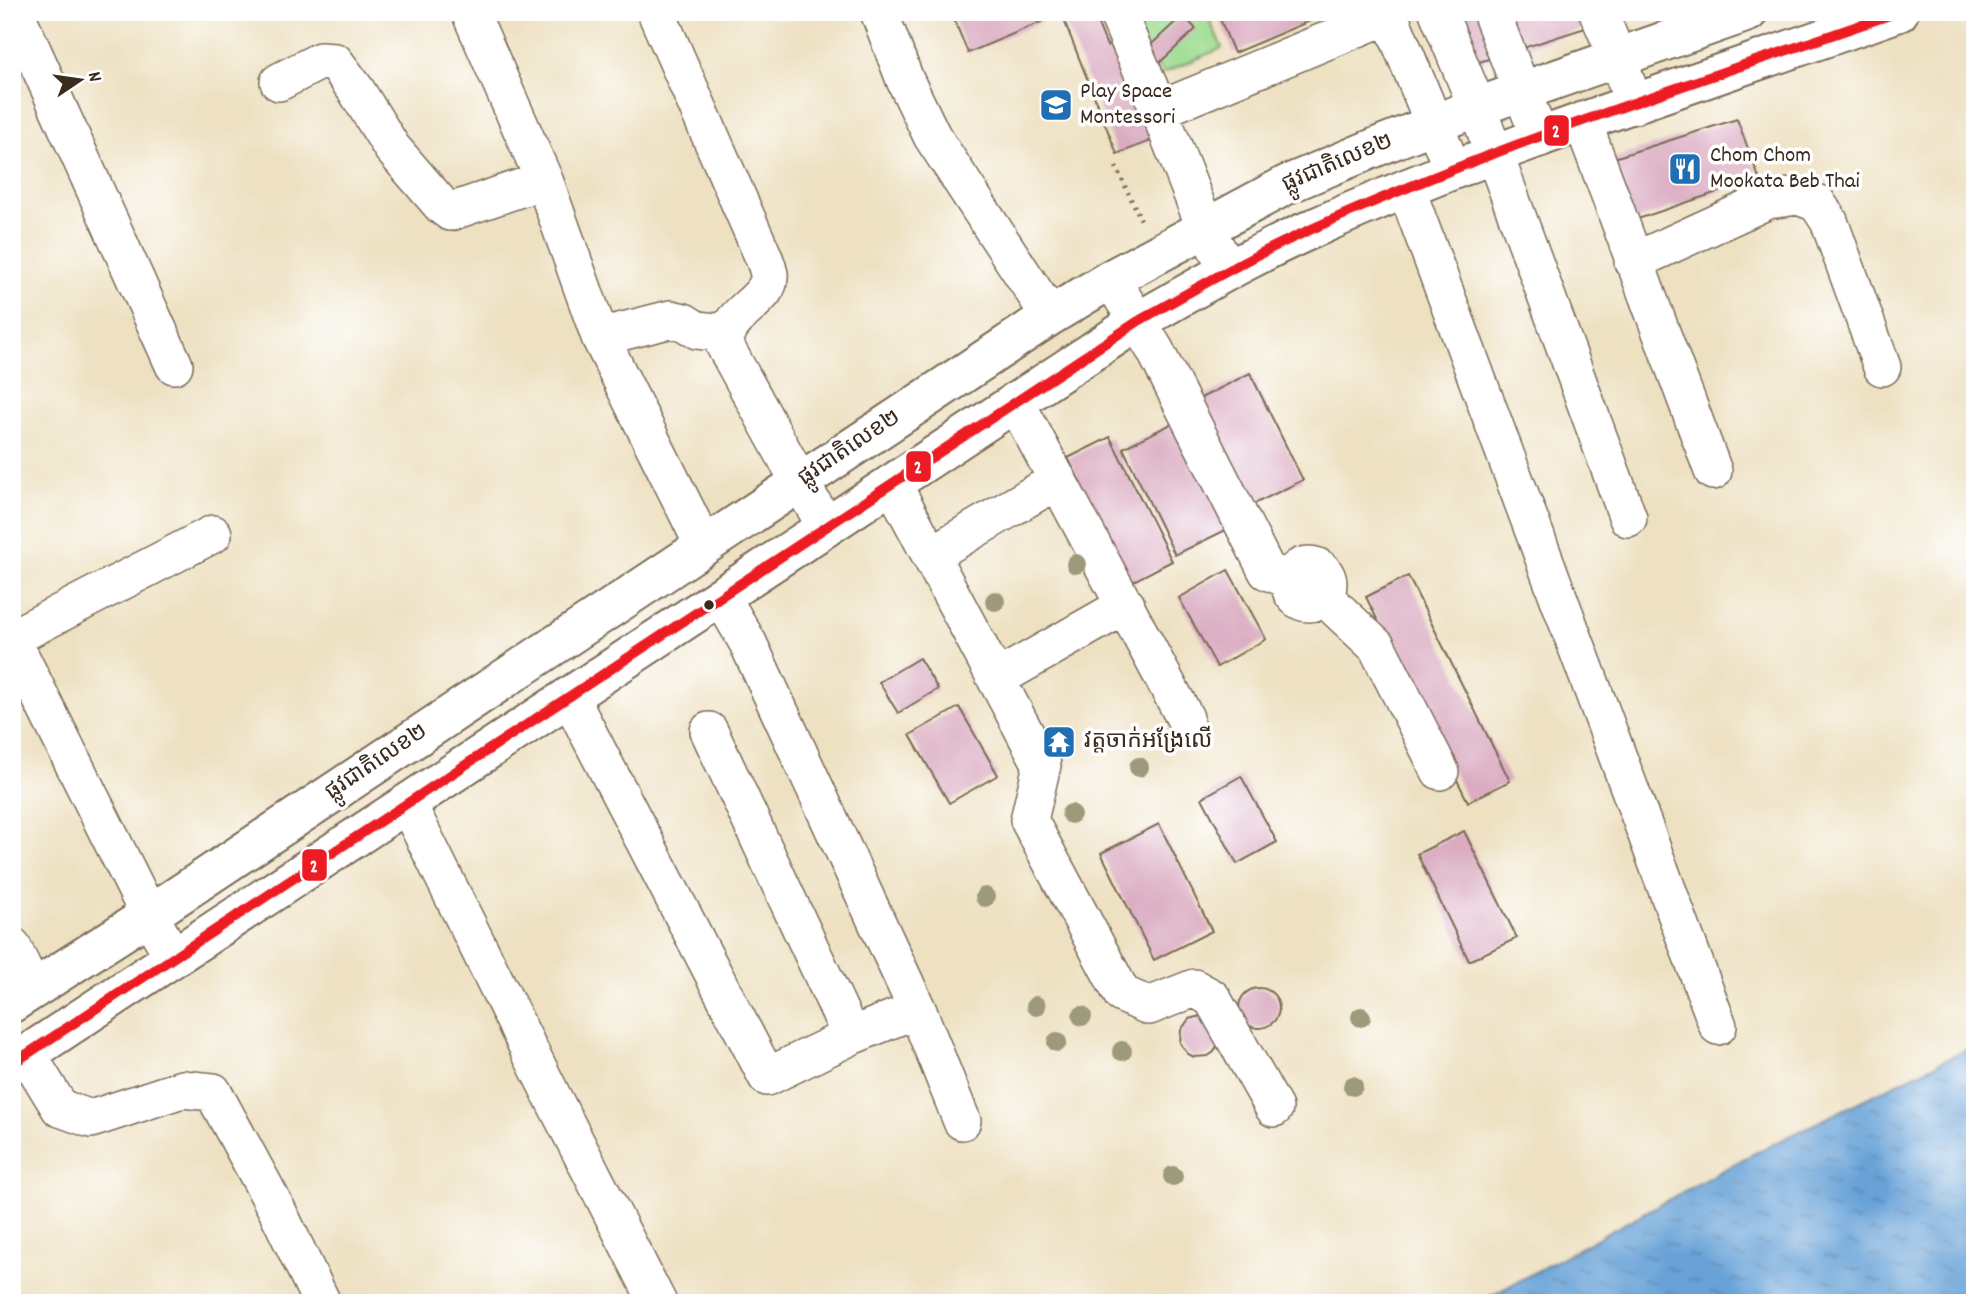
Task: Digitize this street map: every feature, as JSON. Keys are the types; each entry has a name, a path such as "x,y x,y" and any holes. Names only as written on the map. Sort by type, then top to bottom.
{"main road":[{"name":"ផ្លូវជាតិលេខ២","path":"22,996 149,915 1111,278 1288,184 1477,107 1748,12"},
{"path":"20,1059 1137,322 1303,233 1406,188 1899,12"},
{"path":"1567,75 1583,123"}],"street":[{"path":"470,12 544,180 600,337 704,546"},
{"path":"656,12 769,274 765,290 730,324 725,333 725,346 827,527"},
{"path":"880,12 905,80 932,136 1050,316"},
{"path":"1117,12 1205,227 1229,271"},
{"path":"1438,12 1477,107 1628,518"},
{"path":"1491,12 1541,138"},
{"path":"1598,12 1634,105"},
{"path":"1159,110 1389,15 1453,170"},
{"path":"16,22 174,365"},
{"path":"279,82 320,61 335,62 392,148 450,212 544,180"},
{"path":"1583,123 1713,471"},
{"path":"1406,188 1718,1026"},
{"path":"1633,262 1768,200 1798,196 1817,203 1829,221 1882,367"},
{"path":"1111,278 1156,351 1267,571 1290,580 1294,571 1303,565 1322,569 1328,588 1323,596 1377,647 1440,771"},
{"path":"600,337 671,319 697,330 725,333"},
{"path":"1015,401 1185,718"},
{"path":"931,555 1058,480"},
{"path":"892,483 1042,765 1029,820 1122,994 1149,1006 1194,988 1212,998 1274,1108"},
{"path":"174,958 149,915 12,639 213,534"},
{"path":"721,596 748,643 916,1009 962,1121"},
{"path":"996,679 1126,605"},
{"path":"569,696 767,1077 851,1036 916,1009"},
{"path":"709,731 851,1036"},
{"path":"407,803 658,1303"},
{"path":"12,946 22,996"},
{"path":"20,1059 60,1108 91,1119 182,1089 213,1092 277,1210 321,1303"}],"path":[{"path":"1116,167 1157,253"}],"green space":[{"path":"1127,12 1206,12 1222,48 1164,73 1141,48"}],"water":[{"path":"1975,1045 1975,1303 1478,1303 1747,1157"}],"building":[{"path":"951,12 1037,12 1041,22 968,53"},
{"path":"1084,12 1093,12 1107,46 1114,43 1153,140 1117,154 1064,20"},
{"path":"1217,12 1331,12 1234,53"},
{"path":"1455,12 1632,12 1632,13 1476,63"},
{"path":"1183,15 1196,29 1155,67 1142,53"},
{"name":"Chom Chom Mookata Beb Thai","path":"1737,119 1759,178 1632,221 1611,159"},
{"path":"1250,373 1303,480 1246,508 1193,402"},
{"path":"1181,419 1234,526 1175,555 1123,448"},
{"path":"1110,437 1172,561 1130,583 1068,458"},
{"path":"1228,570 1266,639 1217,667 1179,598"},
{"path":"1408,576 1510,781 1468,802 1366,597"},
{"path":"919,658 938,689 898,713 879,682"},
{"path":"959,707 998,775 949,803 910,735"},
{"path":"1241,776 1277,842 1237,864 1202,798"},
{"path":"1159,824 1212,931 1154,960 1101,853"},
{"path":"1464,831 1517,938 1469,961 1417,854"},
{"path":"1259,988 1267,989 1273,994 1278,1000 1278,1016 1273,1022 1267,1027 1259,1028 1251,1027 1245,1022 1240,1016 1239,1008 1240,1000 1245,994 1251,989"},
{"path":"1201,1016 1220,1040 1214,1052 1208,1056 1194,1057 1188,1054 1180,1043 1181,1030 1189,1019"}],"transit line":[{"name":"2","path":"12,1064 1137,322 1211,280 1286,241 1436,176 1589,119 1898,12"}],"place":[{"name":"Play Space Montessori","path":"1056,105"},
{"name":"Chom Chom Mookata Beb Thai","path":"1685,169"},
{"name":"វត្តចាក់អង្រែលើ","path":"1059,742"}]}
